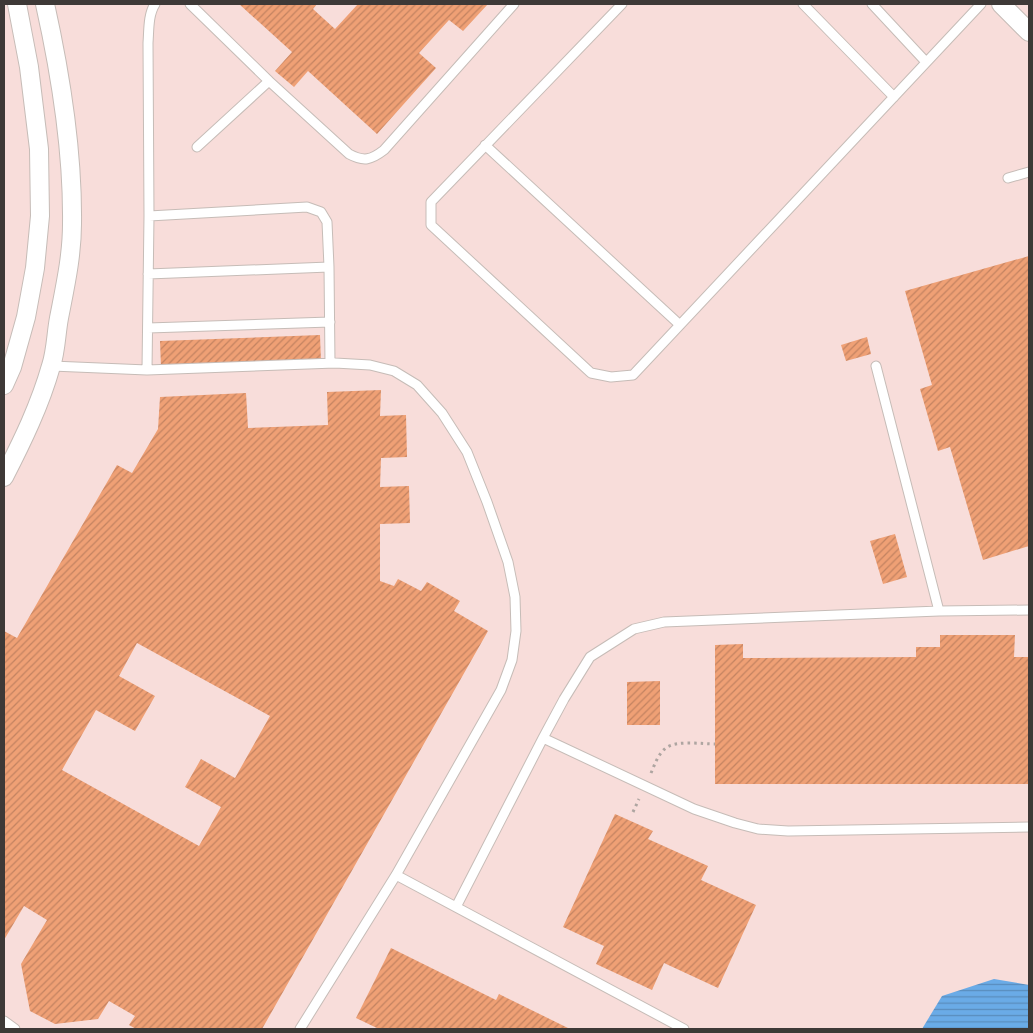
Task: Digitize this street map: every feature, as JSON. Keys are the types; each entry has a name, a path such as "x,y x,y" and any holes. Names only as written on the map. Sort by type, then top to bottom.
{"street":[{"path":"4,385 12,367 26,317 35,268 40,216 38,149 29,67 18,4"},
{"path":"5,472 30,425 52,366 69,260 72,226 71,173 65,110 56,54 45,4"},
{"path":"1001,4 1029,32"}],"lane":[{"path":"147,370 150,216 148,43 149,20 155,4"},
{"path":"190,4 348,154 357,158 374,158 384,150 514,4"},
{"path":"622,4 431,202 431,225 445,239 591,373 611,377 633,375 981,4"},
{"path":"804,4 894,97"},
{"path":"872,4 926,62"},
{"path":"197,147 269,81"},
{"path":"485,145 680,325"},
{"path":"1008,178 1029,172"},
{"path":"150,216 307,207 321,212 327,222 330,363"},
{"path":"148,274 329,267"},
{"path":"148,328 330,322"},
{"path":"52,366 147,370 330,363 370,365 394,371 417,385 442,413 467,452 487,502 508,562 515,598 516,631 512,660 500,690 396,875 300,1029"},
{"path":"876,366 939,611"},
{"path":"456,907 542,738 590,657 634,629 664,622 939,611 1029,610"},
{"path":"542,738 694,809 758,829 788,831 1029,827"},
{"path":"396,875 684,1029"},
{"path":"4,1021 15,1029"}],"path":[{"path":"633,812 659,756 667,747 677,744 715,744"}],"shaded area":[{"path":"4,4 1029,4 1029,1029 4,1029"}],"water":[{"path":"994,979 1029,985 1029,1029 922,1029 942,996"}],"building":[{"path":"239,4 317,4 313,9 335,29 358,4 488,4 463,31 449,20 419,53 436,68 377,134 308,71 294,87 275,71 292,52"},
{"path":"1029,256 1029,546 983,560 950,447 938,451 920,389 932,385 905,291"},
{"path":"320,335 321,362 161,368 160,341"},
{"path":"867,337 871,354 846,361 841,345"},
{"path":"381,390 380,416 406,415 407,457 381,458 380,487 409,486 410,523 380,524 380,581 394,586 398,579 421,591 427,582 460,601 454,611 488,631 262,1029 136,1029 129,1025 135,1016 109,1001 98,1019 55,1024 30,1011 21,964 47,920 24,906 4,940 4,631 17,638 117,465 132,473 158,429 160,397 246,393 248,428 328,425 327,392","holes":["137,643 270,716 235,778 201,759 185,787 221,807 199,846 62,770 96,710 135,731 155,696 119,676"]},
{"path":"895,534 907,577 883,584 870,541"},
{"path":"940,635 1015,635 1014,657 1029,657 1029,784 715,784 715,645 743,644 743,658 916,657 916,647 940,647"},
{"path":"660,681 660,725 627,725 627,682"},
{"path":"615,814 653,831 648,839 708,866 701,880 756,905 718,988 664,963 652,990 596,964 604,946 563,927"},
{"path":"391,948 496,1000 499,994 570,1029 379,1029 356,1018"}]}
